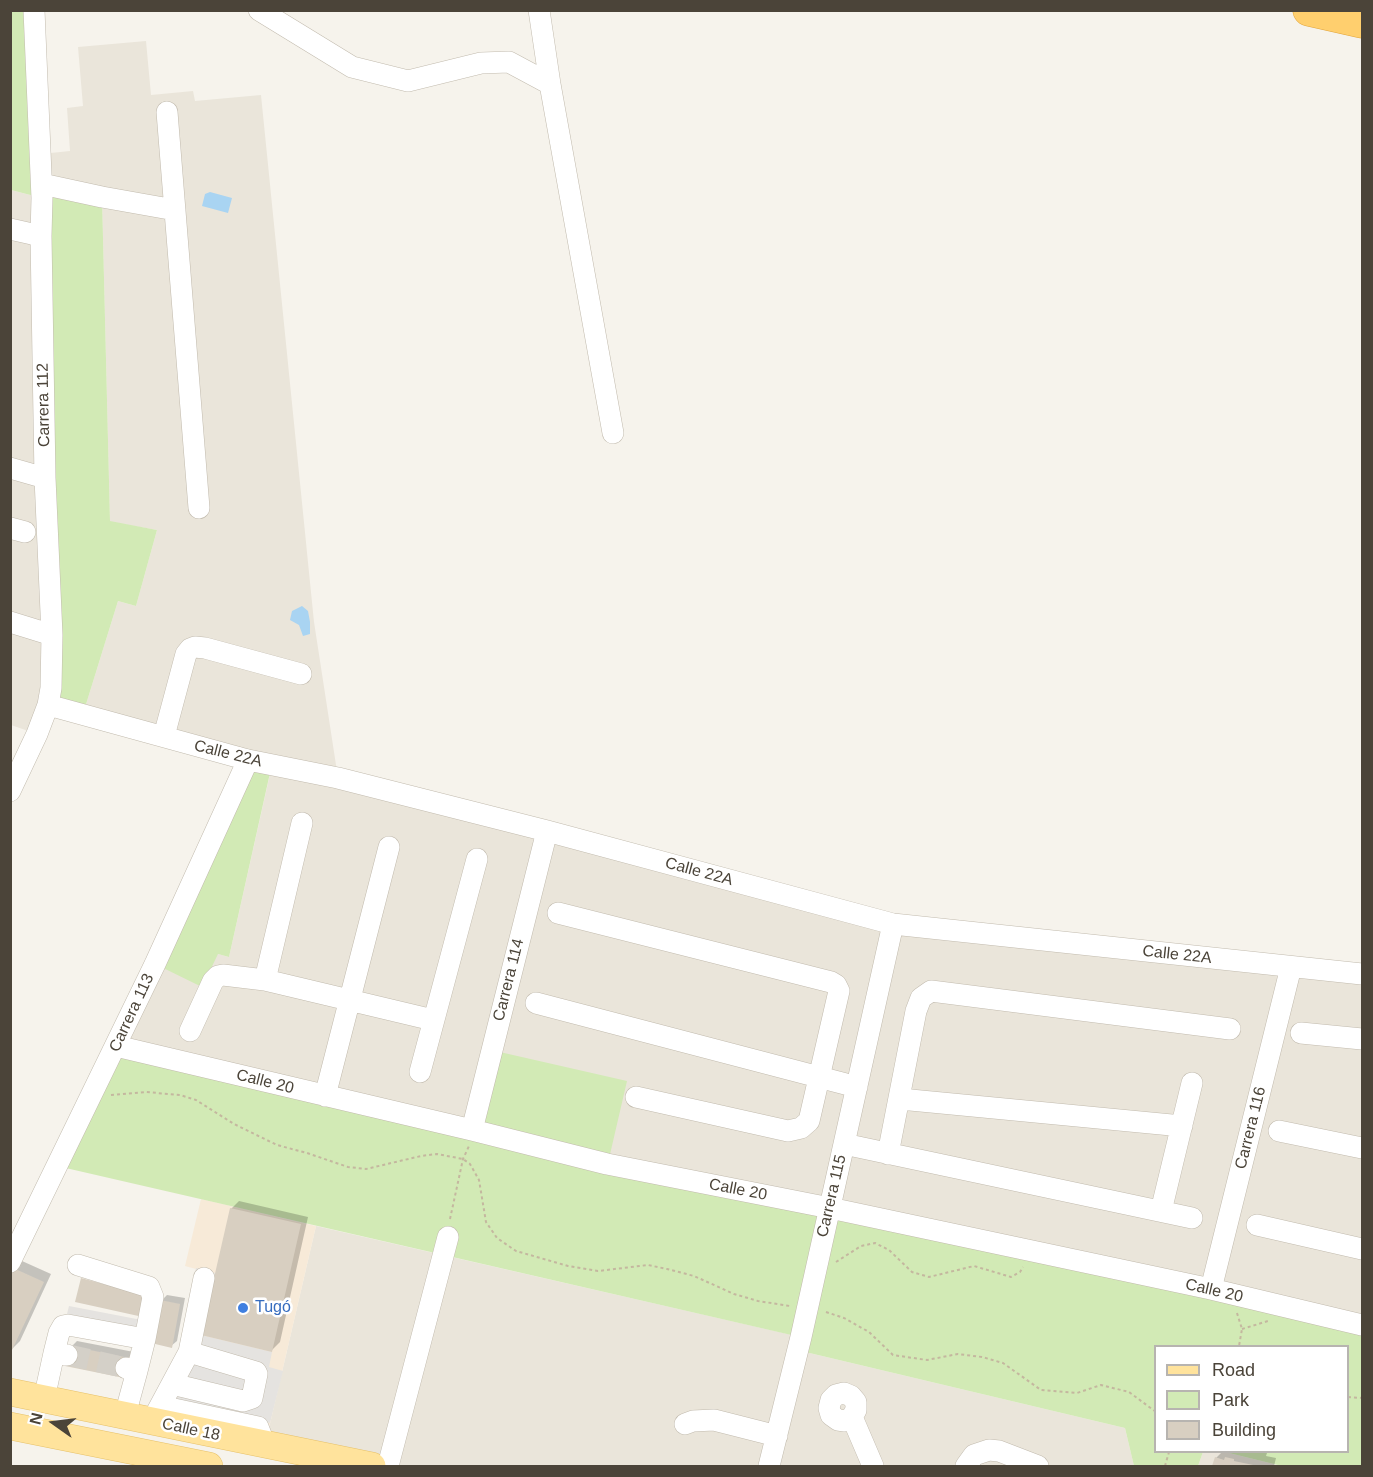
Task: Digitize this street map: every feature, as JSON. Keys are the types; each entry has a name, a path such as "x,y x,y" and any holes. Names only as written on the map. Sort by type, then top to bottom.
{"highway":[{"path":"1309,10 1362,22"}],"main road":[{"name":"Calle 18","path":"10,1392 124,1416 156,1414 265,1445 372,1467"},
{"name":"Calle 18","path":"10,1426 209,1467"}],"street":[{"name":"Carrera 112","path":"10,791 48,705 51,688 52,635 45,478 42,184 34,10"},
{"path":"259,10 352,67 408,81 481,63 508,62 550,84"},
{"path":"539,10 550,84 613,433"},
{"path":"167,112 199,508"},
{"path":"42,184 175,210"},
{"path":"10,228 41,236"},
{"path":"10,468 45,478"},
{"path":"10,622 52,635"},
{"path":"164,736 186,654 190,649 205,648 301,674"},
{"name":"Calle 22A","path":"48,705 248,760 338,778 547,831 893,924 1362,974"},
{"name":"Carrera 113","path":"10,1262 116,1046 248,760"},
{"path":"265,980 302,823"},
{"name":"Carrera 114","path":"472,1130 547,831"},
{"path":"325,1096 389,847"},
{"path":"420,1072 477,859"},
{"path":"558,913 836,985 839,995 820,1077 809,1121 801,1128 788,1131 636,1096"},
{"name":"Carrera 115","path":"769,1467 807,1309 893,924"},
{"name":"Carrera 116","path":"1211,1290 1291,967"},
{"path":"190,1030 213,981 218,976 228,975 265,980 433,1020"},
{"path":"888,1154 916,1011 921,998 931,991 1230,1029"},
{"path":"536,1003 857,1087"},
{"path":"1300,1034 1362,1039"},
{"name":"Calle 20","path":"116,1046 608,1164 830,1208 1362,1325"},
{"path":"1161,1211 1192,1083"},
{"path":"900,1099 1182,1126"},
{"path":"1279,1131 1362,1148"},
{"path":"844,1144 1192,1218"},
{"path":"1257,1225 1362,1249"},
{"path":"388,1467 448,1237"},
{"path":"78,1265 149,1287 153,1297 145,1339 132,1369 124,1416"},
{"path":"156,1414 189,1352 204,1278"},
{"path":"44,1399 61,1354 59,1333 63,1326 145,1339"},
{"path":"172,1384 243,1401 252,1398 256,1372 189,1352"},
{"path":"852,1417 873,1467"},
{"path":"685,1424 693,1421 714,1420 777,1436"},
{"path":"966,1467 974,1455 989,1450 999,1451 1038,1467"}],"path":[{"path":"91,1098 146,1092 180,1095 196,1100 234,1124 277,1145 348,1167 366,1169 436,1154 463,1159 470,1164 479,1180 486,1222 497,1238 516,1251 598,1272 648,1265 694,1276 734,1294 758,1301 844,1318 869,1332 893,1355 927,1360 958,1354 982,1357 1003,1363 1041,1390 1077,1393 1101,1385 1129,1392 1154,1411"},
{"path":"448,1237 453,1201 463,1159 471,1141 472,1130"},
{"path":"818,1259 835,1262 861,1246 875,1243 889,1250 912,1272 929,1277 974,1266 1011,1277 1020,1272 1033,1252"},
{"path":"1239,1345 1242,1329"}],"shaded area":[{"path":"146,41 151,95 193,91 195,101 261,95 314,622 338,778 893,924 1362,974 1362,1325 472,1130 116,1046 155,964 218,954 229,957 272,765 83,714 118,601 136,606 157,530 110,522 102,198 42,184 41,154 70,151 67,108 83,106 78,47"},
{"path":"11,190 42,198 52,635 37,734 11,725"},
{"name":"Tugó","path":"201,1199 316,1226 265,1445 180,1348 196,1269 185,1266"},
{"path":"316,1226 801,1337 797,1350 1125,1428 1134,1466 372,1466 265,1445"},
{"path":"196,1268 215,1273 201,1335 272,1352 269,1367 283,1371 270,1423 177,1401 163,1383 180,1348"},
{"path":"69,1306 147,1321 145,1330 67,1314"},
{"path":"1203,1453 1229,1453 1282,1466 1198,1466"}],"green space":[{"path":"11,11 34,11 42,184 102,197 110,521 157,530 136,606 118,601 83,714 48,705 42,198 11,190"},
{"path":"248,760 272,764 229,957 218,954 202,987 155,964"},
{"path":"116,1046 472,1129 491,1050 627,1081 608,1163 1362,1325 1362,1466 1282,1466 1229,1453 1349,1453 1349,1345 1154,1345 1154,1453 1203,1453 1198,1466 1134,1466 1125,1428 797,1350 800,1337 57,1166"}],"water":[{"path":"210,192 232,198 228,213 202,206 205,194"},
{"path":"302,606 308,611 310,622 310,634 303,636 299,625 290,620 292,611"}],"building":[{"path":"230,1208 301,1224 272,1352 201,1335"},
{"path":"13,1268 44,1282 10,1350 10,1274"},
{"path":"81,1278 148,1296 143,1317 75,1302"},
{"path":"160,1300 180,1304 172,1348 151,1343"},
{"path":"70,1346 129,1358 124,1378 65,1366"},
{"path":"1215,1457 1224,1460 1225,1457 1258,1466 1212,1466"}],"tunnel":[{"path":"68,1355 126,1368"}],"place":[{"name":"Tugó","path":"243,1308"}]}
